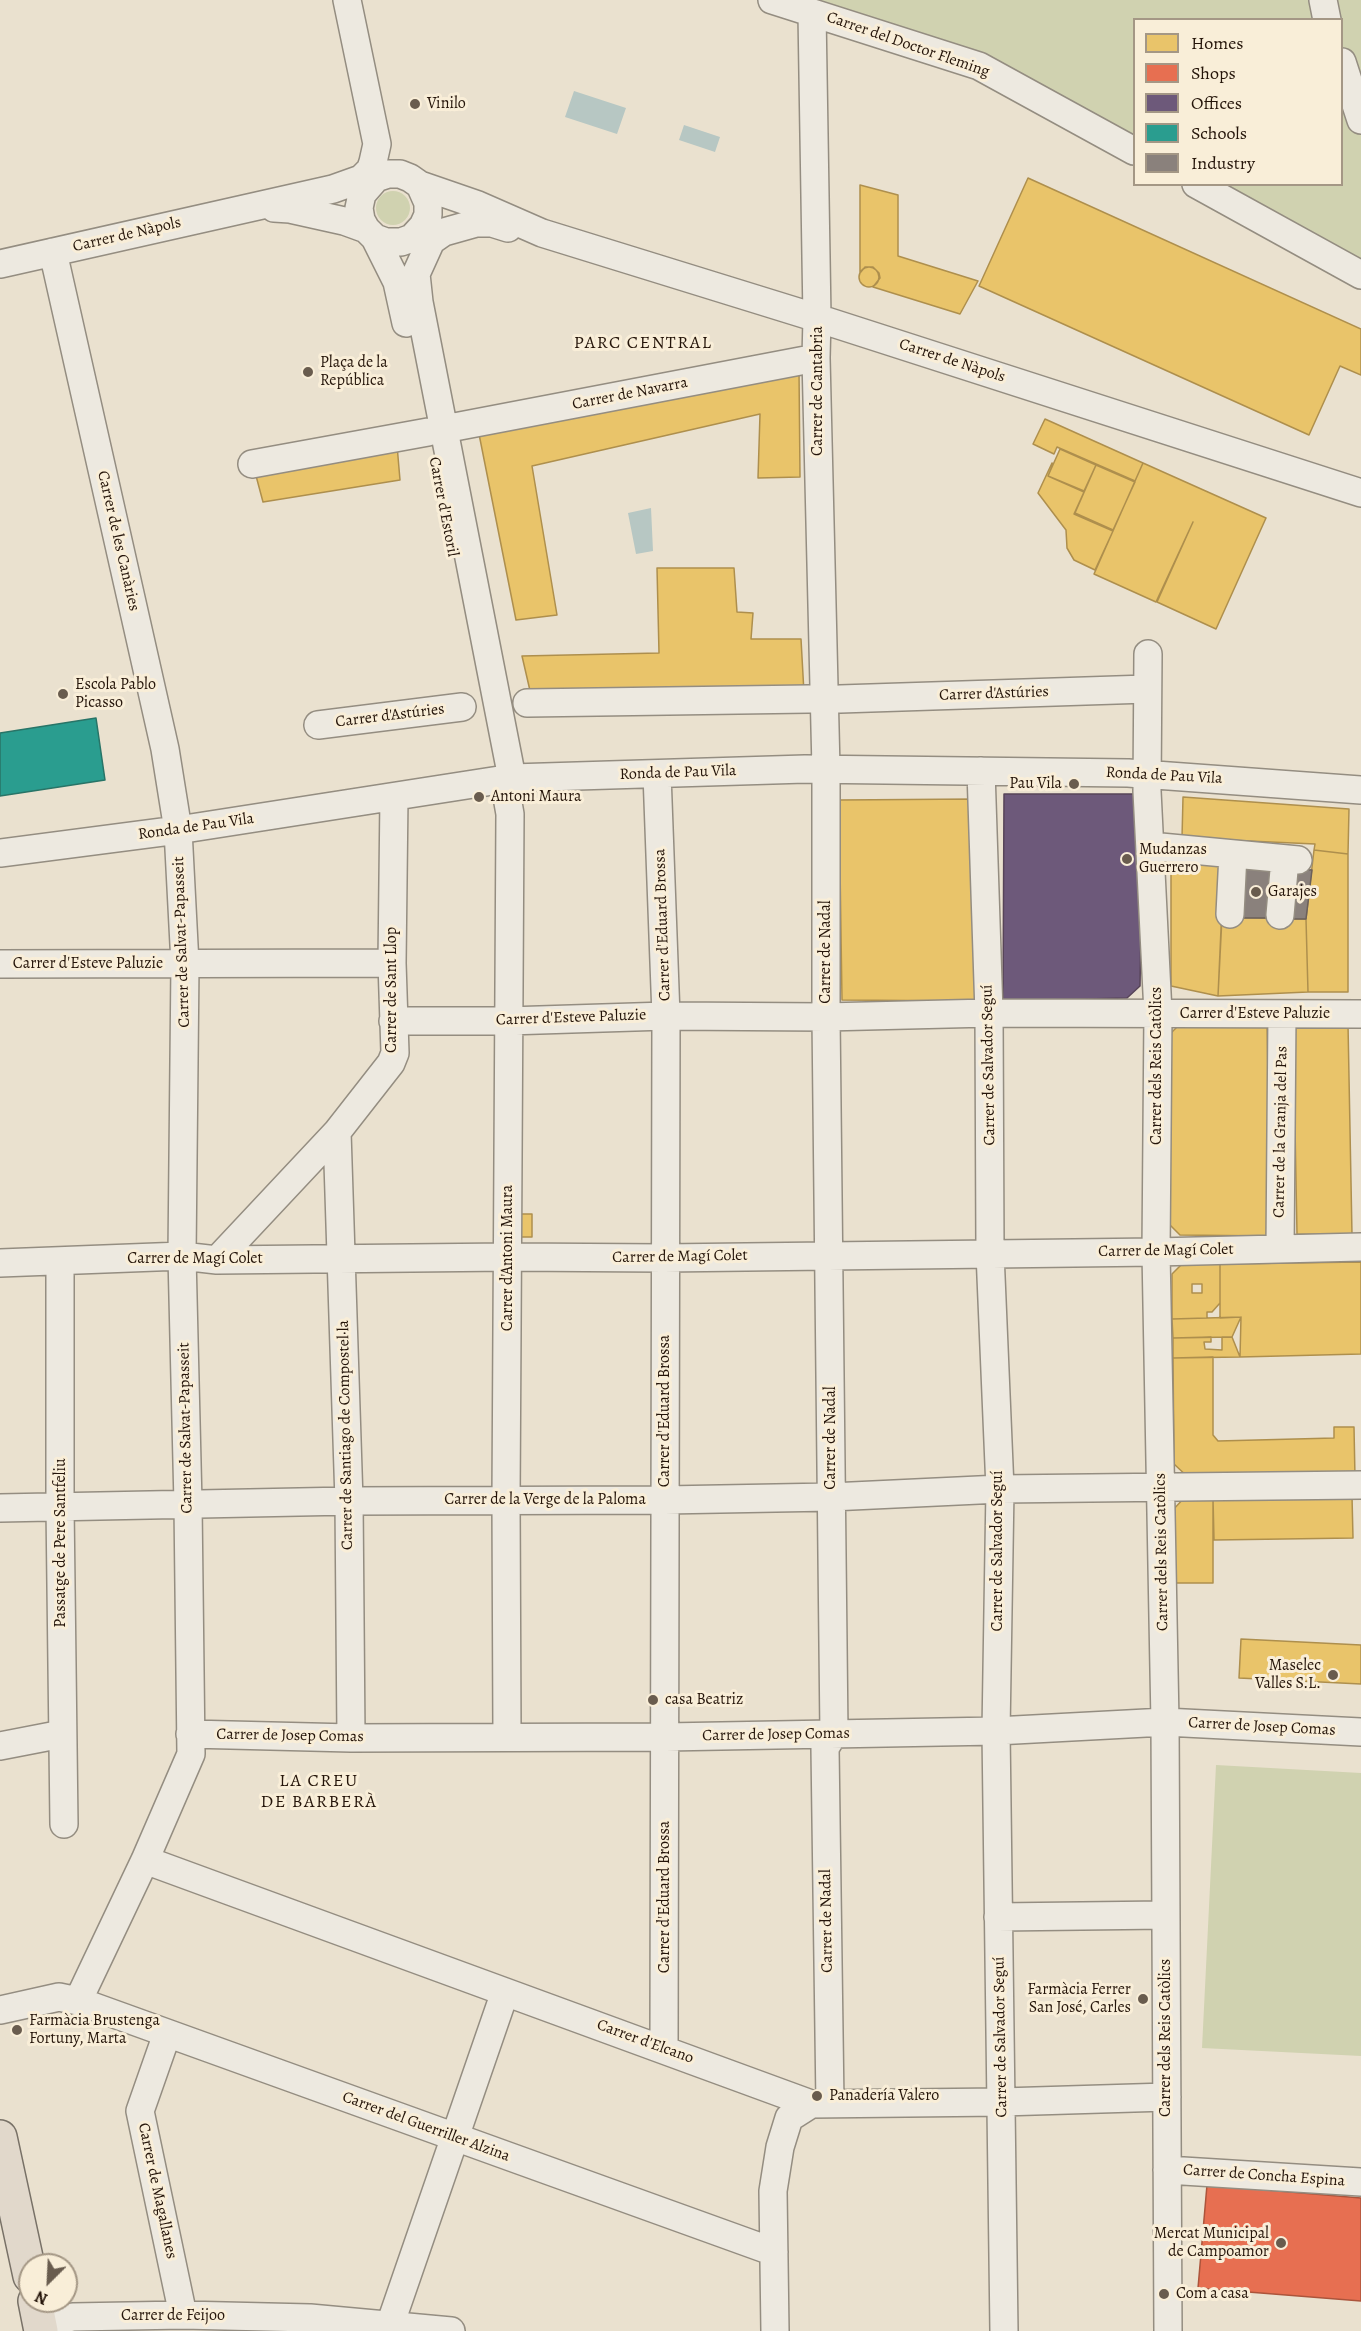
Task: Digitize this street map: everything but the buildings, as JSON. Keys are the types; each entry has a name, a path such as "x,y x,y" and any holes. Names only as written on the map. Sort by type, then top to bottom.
{"main road":[{"path":"0,2137 25,2253"}],"street":[{"path":"347,0 376,144 371,168 362,194 359,208 361,220 371,233 386,242 401,242 427,234 428,203 420,185 410,178 400,174 388,174 376,178 362,194"},
{"name":"Carrer del Doctor Fleming","path":"772,0 979,66 1133,150"},
{"name":"Carrer de Cantabria","path":"812,13 816,358 826,769"},
{"path":"1343,68 1361,120"},
{"name":"Carrer de Nàpols","path":"0,264 352,183 361,179 371,168"},
{"name":"Carrer de Nàpols","path":"420,185 478,205 542,232 1361,493"},
{"path":"1200,186 1361,275"},
{"name":"Carrer de Nàpols","path":"255,207 290,209 344,221 371,233"},
{"name":"Carrer de Nàpols","path":"427,234 476,223 492,223 515,229 542,232"},
{"name":"Carrer d'Estoril","path":"371,233 397,282 436,431"},
{"name":"Carrer d'Estoril","path":"427,234 416,274 436,431 483,704 504,780"},
{"name":"Carrer de les Canàries","path":"53,252 165,748 178,830"},
{"name":"Carrer de Navarra","path":"252,464 816,358"},
{"name":"Carrer dels Reis Catòlics","path":"1148,654 1146,773 1158,1013 1156,1252 1165,1722 1168,2331"},
{"name":"Carrer d'Astúries","path":"840,699 1147,689"},
{"path":"527,704 809,699"},
{"name":"Carrer d'Astúries","path":"318,725 462,707"},
{"name":"Ronda de Pau Vila","path":"0,853 178,830 504,780 826,769 1146,773 1361,790"},
{"name":"Carrer de Nadal","path":"823,2104 825,1748 834,1733 826,1017 826,769"},
{"name":"Carrer de Salvador Seguí","path":"981,771 989,1013 990,1253 1000,1490 996,1731 1004,2331"},
{"name":"Carrer d'Eduard Brossa","path":"657,774 666,1016 664,2048"},
{"name":"Carrer d'Antoni Maura","path":"504,780 510,814 507,1737"},
{"name":"Carrer de Sant Llop","path":"217,1260 337,1132 391,1063 395,1053 392,963 394,797"},
{"name":"Carrer de Salvat-Papasseit","path":"78,2001 145,1860 190,1754 188,1503 182,1256 185,964 178,830"},
{"path":"1150,846 1291,860 1280,915"},
{"path":"1230,914 1233,854"},
{"name":"Carrer d'Esteve Paluzie","path":"0,964 392,963"},
{"name":"Carrer d'Esteve Paluzie","path":"393,1021 666,1016 826,1017 989,1013 1361,1014"},
{"name":"Carrer de la Granja del Pas","path":"1280,1249 1282,1014"},
{"name":"Carrer de Santiago de Compostel·la","path":"337,1132 349,1501 351,1738"},
{"name":"Carrer de Magí Colet","path":"0,1263 182,1256 217,1260 664,1258 1361,1247"},
{"name":"Passatge de Pere Santfeliu","path":"60,1262 64,1824"},
{"name":"Carrer de la Verge de la Paloma","path":"0,1508 349,1501 665,1500 831,1497 1000,1490 1361,1485"},
{"name":"Carrer de Josep Comas","path":"190,1734 351,1738 666,1737 996,1731 1165,1722 1361,1732"},
{"path":"0,1746 62,1734"},
{"name":"Carrer d'Elcano","path":"145,1860 505,1992 823,2104 1167,2097"},
{"path":"998,1917 1165,1915"},
{"path":"390,2325 505,1992"},
{"name":"Carrer del Guerriller Alzina","path":"0,2010 59,1997 78,2001 774,2252"},
{"name":"Carrer de Magallanes","path":"167,2034 140,2111 183,2315"},
{"path":"775,2331 773,2191 780,2147 789,2118 823,2104"},
{"name":"Carrer de Concha Espina","path":"1167,2170 1361,2182"},
{"name":"Carrer de Feijoo","path":"39,2319 183,2315 310,2324 390,2325 452,2331"}],"green space":[{"path":"772,0 1361,0 1361,275 1198,186 1343,186 1343,18 1133,18 1133,150 979,66"},
{"path":"393,191 405,196 410,208 405,220 393,225 381,220 376,208 381,196"},
{"path":"1216,1765 1361,1773 1361,2056 1202,2048"}],"shaded area":[{"path":"574,91 626,108 617,134 565,117"},
{"path":"684,125 720,137 715,152 679,140"},
{"path":"651,508 653,551 636,554 628,513"}],"place":[{"name":"Vinilo","path":"415,104"},
{"name":"Plaça de la República","path":"308,372"},
{"name":"Escola Pablo Picasso","path":"63,694"},
{"name":"Pau Vila","path":"1074,784"},
{"name":"Antoni Maura","path":"479,797"},
{"name":"Mudanzas Guerrero","path":"1127,859"},
{"name":"Garajes","path":"1256,892"},
{"name":"Maselec Valles S.L.","path":"1333,1675"},
{"name":"casa Beatriz","path":"653,1700"},
{"name":"Farmàcia Ferrer San José, Carles","path":"1143,1999"},
{"name":"Farmàcia Brustenga Fortuny, Marta","path":"17,2030"},
{"name":"Panadería Valero","path":"817,2096"},
{"name":"Mercat Municipal de Campoamor","path":"1281,2243"},
{"name":"Com a casa","path":"1164,2294"}],"district":[{"name":"PARC CENTRAL","path":"643,344"},
{"name":"LA CREU DE BARBERÀ","path":"319,1792"}]}
